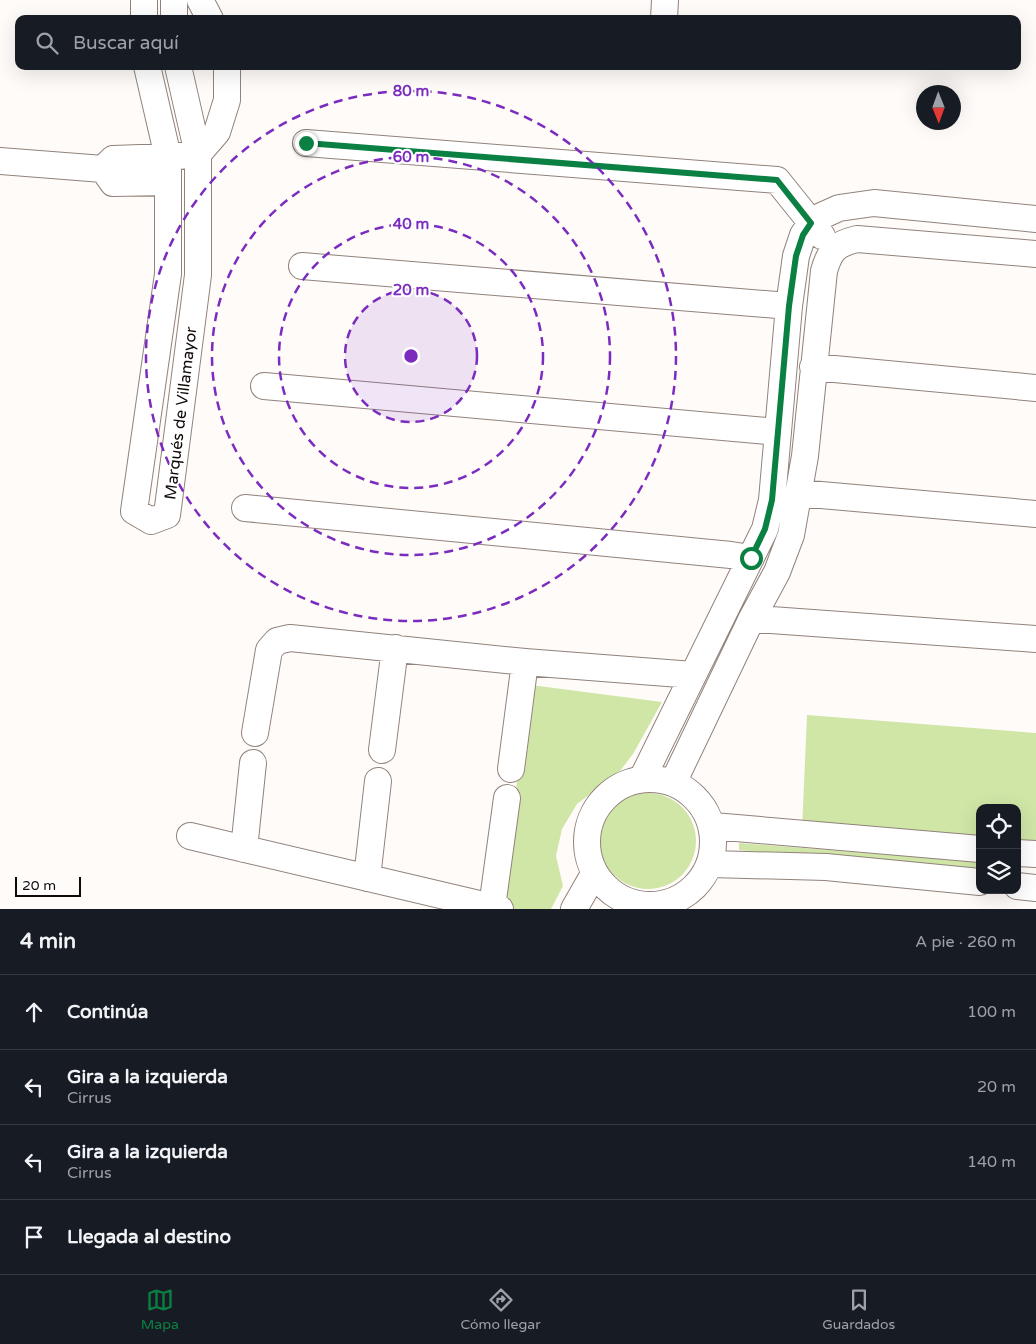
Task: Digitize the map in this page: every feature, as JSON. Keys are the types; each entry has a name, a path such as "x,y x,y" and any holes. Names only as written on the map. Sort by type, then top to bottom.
{"street":[{"path":"144,0 144,15"},
{"path":"174,0 174,15"},
{"path":"200,0 208,15"},
{"path":"664,15 665,0"},
{"name":"Marqués de Villamayor","path":"148,70 168,169 168,274 134,510 151,521 167,516 169,506 198,275 198,154 179,70"},
{"path":"0,161 103,169 113,159 168,169 198,154 217,132 227,100 228,70"},
{"path":"306,143 777,180 833,250"},
{"path":"808,218 819,217 839,208 874,203 1036,219"},
{"path":"642,779 765,529 772,500 789,306 796,256 808,218"},
{"path":"673,782 751,620 777,572 791,535 805,456 824,271 827,260 833,250 843,242 858,239 1036,254"},
{"path":"302,266 789,306"},
{"path":"814,368 1036,388"},
{"path":"264,386 778,432"},
{"path":"798,493 1036,514"},
{"path":"244,508 751,558"},
{"path":"751,620 1036,639"},
{"path":"255,733 269,650 277,641 290,638 525,662 693,675"},
{"path":"382,750 395,648"},
{"path":"511,769 525,662"},
{"path":"244,849 253,764"},
{"path":"642,779 673,782 696,801 713,826 714,845 711,864 698,885 678,900 654,906 616,903 594,874 588,858 586,840 589,822 597,806 609,793 625,784 642,779"},
{"path":"367,878 378,782"},
{"path":"190,836 496,908 507,798"},
{"path":"713,826 976,849"},
{"path":"1021,852 1036,854"},
{"path":"711,864 826,867 976,882"},
{"path":"574,909 594,874"},
{"path":"1021,886 1036,888"}],"green space":[{"path":"531,685 662,702 633,754 620,771 577,804 562,829 556,856 563,886 551,909 509,909 499,907"},
{"path":"807,715 1036,733 1036,848 1021,846 1021,804 976,804 976,843 802,830"},
{"path":"648,793 666,796 682,807 693,823 696,841 693,859 682,875 666,886 648,889 630,886 614,875 603,859 600,841 603,823 614,807 630,796"},
{"path":"739,843 976,862 976,873 739,850"}],"route":[{"path":"306,143 777,180 811,223 803,235 796,256 789,306 772,500 765,529 751,558"}]}
